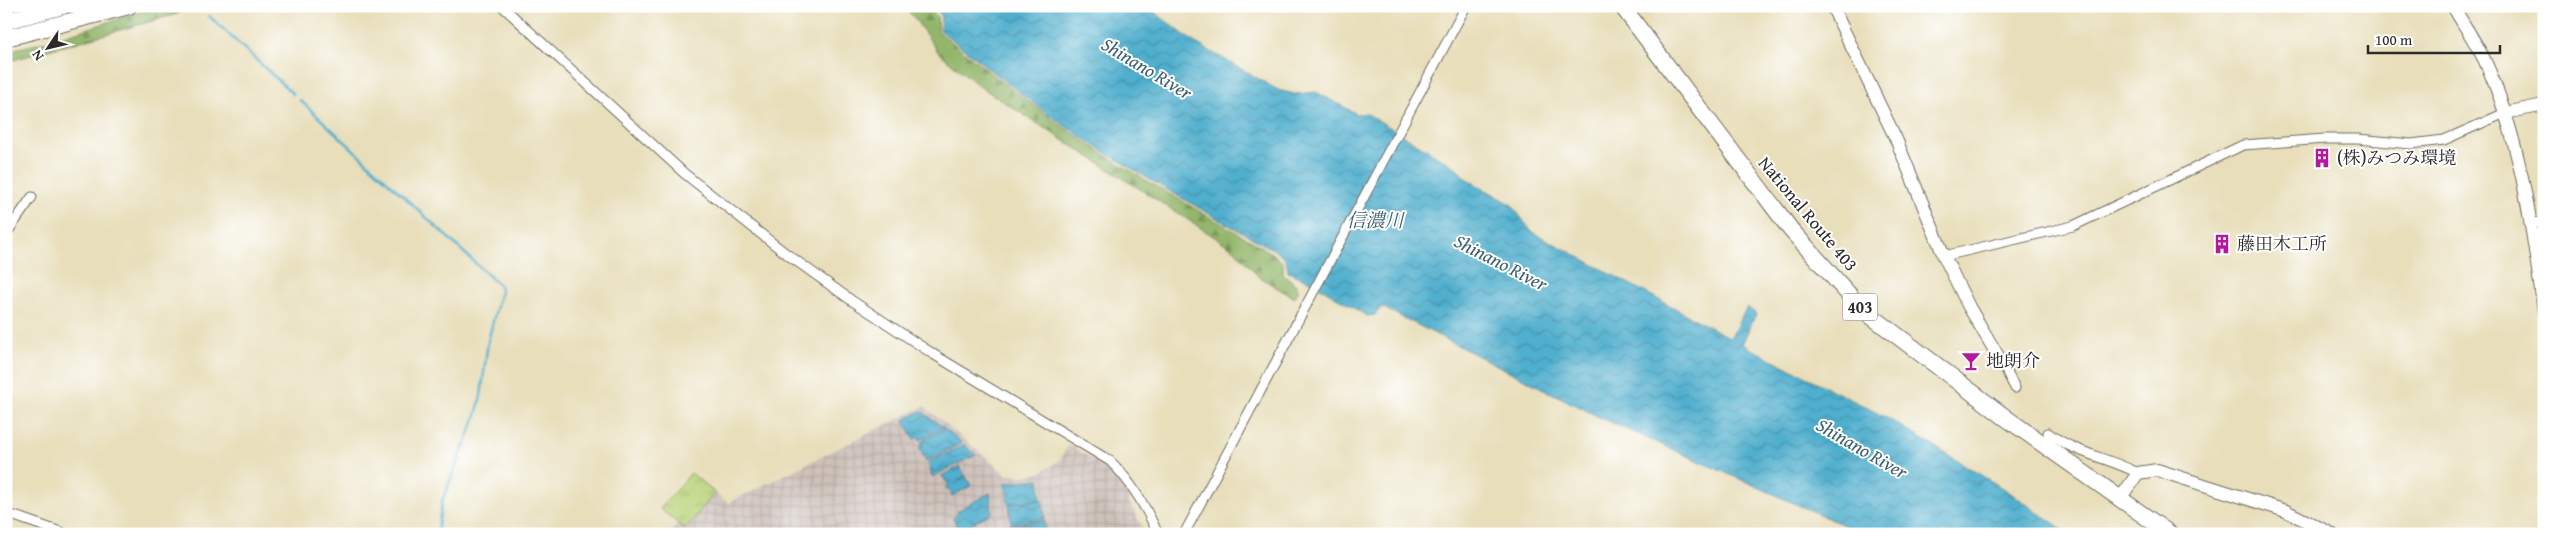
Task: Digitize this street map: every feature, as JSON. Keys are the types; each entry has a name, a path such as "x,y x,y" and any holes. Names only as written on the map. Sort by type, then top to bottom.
{"highway":[{"path":"6,21 63,6"},
{"path":"6,38 129,6"},
{"name":"National Route 403","path":"1622,6 1780,217 1862,309 2006,418 2119,500 2170,534"}],"street":[{"path":"502,6 685,174 784,252 851,300 933,354 1110,461 1121,471 1146,507 1158,534"},
{"path":"1184,534 1466,6"},
{"path":"1832,6 1896,140 1944,256 1969,307 2015,388"},
{"path":"2454,6 2484,59 2505,113 2538,223 2544,312"},
{"path":"1944,256 2073,226 2243,145 2358,138 2412,144 2444,140 2505,113 2544,105"},
{"path":"6,234 32,197"},
{"path":"2048,432 2066,446 2111,460 2138,473 2157,470 2286,511 2332,534"},
{"path":"2119,500 2138,473"},
{"path":"6,513 66,534"}],"shaded area":[{"path":"924,406 1007,475 1024,476 1039,473 1059,461 1069,445 1103,465 1129,494 1128,500 1146,534 669,534 678,524 685,529 715,493 728,503"}],"green space":[{"path":"159,6 184,6 185,9 177,14 6,62 6,51 45,42"},
{"path":"901,6 928,6 937,16 938,31 1046,115 1130,171 1274,254 1283,263 1283,273 1296,285 1299,291 1294,298 1258,276 1235,250 982,88 939,53 913,16"},
{"path":"691,473 715,493 685,529 660,509"}],"water":[{"name":"信濃川","path":"932,6 1146,6 1194,42 1278,90 1295,94 1316,92 1357,114 1366,113 1457,168 1465,178 1511,204 1531,231 1730,338 1747,307 1756,314 1742,344 1887,418 2009,492 2069,534 1864,534 1599,417 1382,307 1375,315 1367,316 1310,281 1288,272 1286,260 1276,251 1133,169 1048,114 940,30 941,15"},
{"path":"921,411 944,428 920,440 918,437 914,439 904,420"},
{"path":"945,429 962,443 926,461 919,447 923,445 921,442"},
{"path":"964,445 976,455 932,477 928,462"},
{"path":"960,466 965,476 957,480 966,476 971,486 952,496 950,489 948,490 946,487 949,485 942,476"},
{"path":"1039,479 1041,499 1008,503 1006,483"},
{"path":"990,493 992,513 959,530 953,518 958,514 957,511"},
{"path":"1042,500 1045,519 1011,524 1009,504"},
{"path":"1044,521 1046,534 1012,534 1011,526"}],"waterway":[{"path":"209,16 293,94"},
{"path":"300,100 500,286 501,291 488,341 481,396 475,419 442,501 437,534"}],"place":[{"name":"(株)みつみ環境","path":"2322,158"},
{"name":"藤田木工所","path":"2222,244"},
{"name":"地朗介","path":"1971,361"}],"water label":[{"name":"Shinano River","path":"1147,68"},
{"name":"Shinano River","path":"1501,262"},
{"name":"Shinano River","path":"1862,448"}]}
